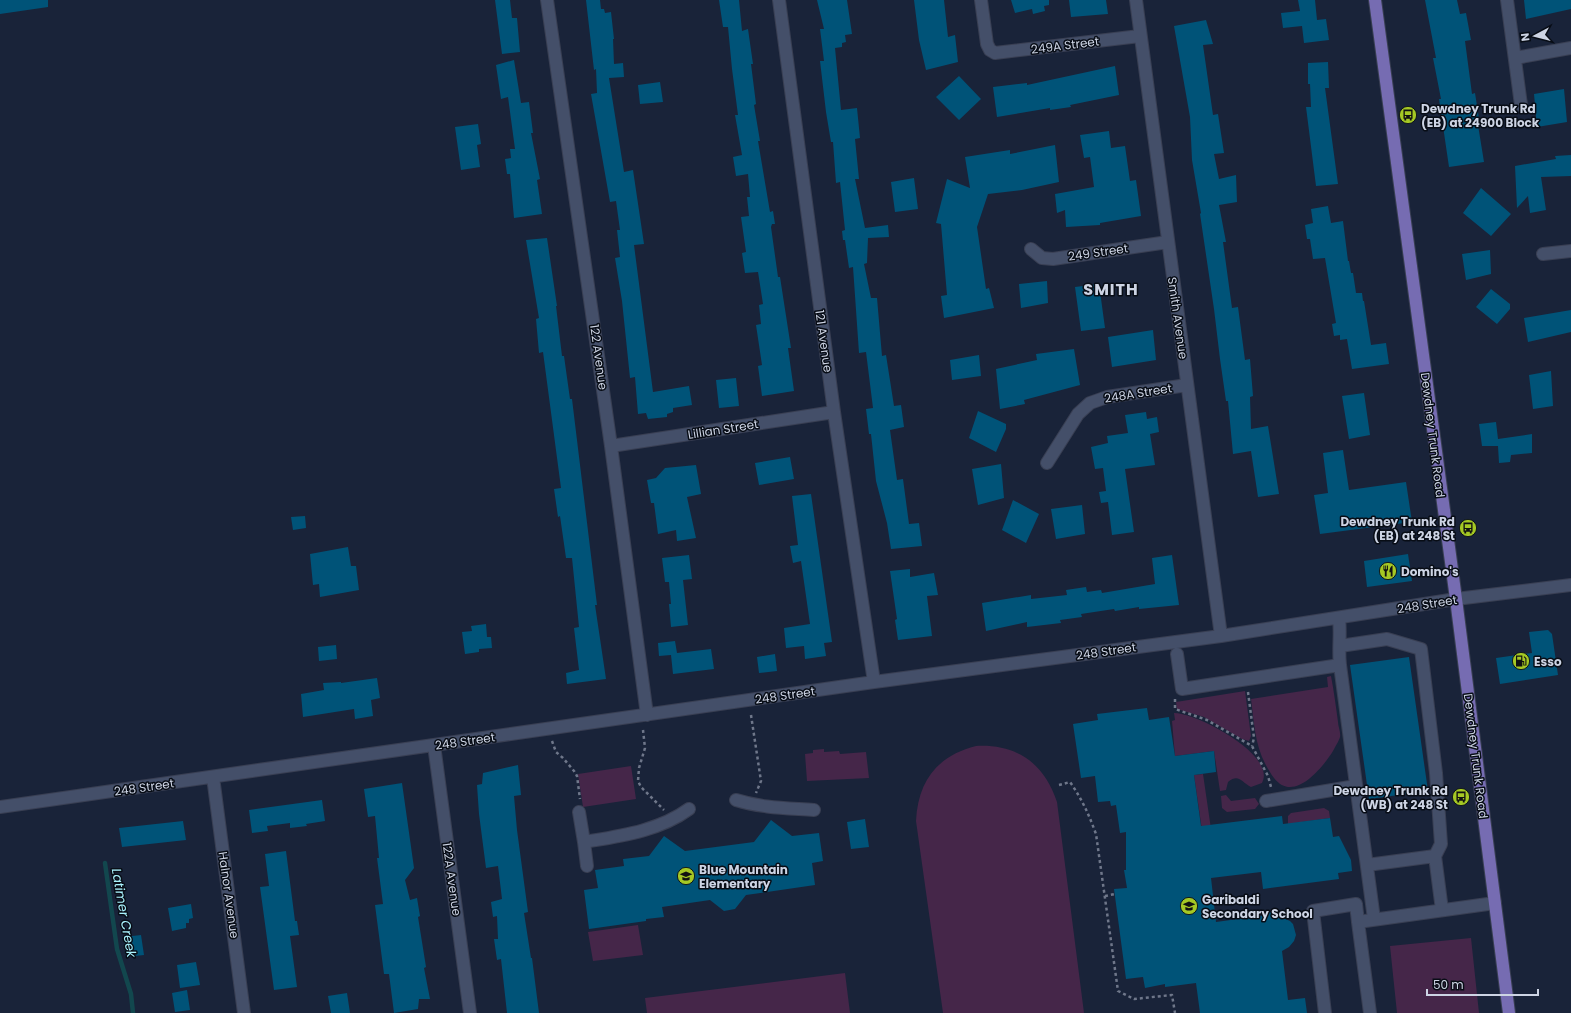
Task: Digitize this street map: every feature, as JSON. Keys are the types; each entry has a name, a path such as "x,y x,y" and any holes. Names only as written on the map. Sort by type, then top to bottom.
{"main road":[{"name":"Dewdney Trunk Road","path":"1375,0 1456,599 1509,1013"}],"street":[{"name":"122 Avenue","path":"547,0 611,446 647,715"},
{"name":"121 Avenue","path":"779,0 834,412 874,682"},
{"name":"249A Street","path":"981,0 987,44 990,50 995,53 1140,36"},
{"name":"Smith Avenue","path":"1136,0 1221,636"},
{"path":"1507,0 1521,105"},
{"path":"1515,58 1571,48"},
{"name":"249 Street","path":"1031,249 1042,258 1052,259 1168,242"},
{"path":"1543,254 1571,251"},
{"name":"248A Street","path":"1047,463 1078,414 1090,403 1107,397 1187,386"},
{"name":"Lillian Street","path":"611,446 834,412"},
{"name":"248 Street","path":"0,807 874,682 1221,636 1456,599 1571,585"},
{"path":"1339,618 1341,632 1339,653 1340,664 1374,919"},
{"path":"1340,646 1387,639 1421,649 1436,773 1441,844 1435,856 1442,910"},
{"path":"1177,654 1182,689 1340,664"},
{"name":"122A Avenue","path":"434,745 470,1013"},
{"name":"Halnor Avenue","path":"213,777 244,1013"},
{"path":"1270,800 1356,786"},
{"path":"736,800 769,807 814,810"},
{"path":"584,842 629,835 672,820 689,809"},
{"path":"579,812 587,866"},
{"path":"1367,865 1435,856"},
{"path":"1358,922 1495,903"},
{"path":"1325,1013 1313,911 1356,904 1370,1013"}],"path":[{"path":"1246,679 1254,738 1252,746"},
{"path":"1182,689 1174,697 1175,709 1207,720 1252,746 1268,776 1270,800"},
{"path":"751,715 761,781 751,804"},
{"path":"643,730 645,748 638,775 639,785 661,805 672,820"},
{"path":"550,738 556,752 574,771 576,776 582,809 579,812"},
{"path":"1059,785 1070,782 1079,795 1096,834 1118,991 1134,999 1172,995 1175,1013"},
{"path":"1105,896 1115,894"}],"shaded area":[{"path":"1331,676 1340,734 1339,740 1322,766 1307,780 1299,785 1290,787 1282,785 1274,778 1259,750 1251,699 1328,687 1327,677"},
{"path":"1245,691 1251,736 1249,741 1242,739 1204,717 1177,709 1176,702"},
{"path":"1174,713 1200,720 1216,728 1247,749 1258,760 1263,772 1262,783 1251,787 1235,778 1228,782 1226,790 1220,791 1214,751 1175,756 1172,721 1175,720"},
{"path":"976,746 1004,748 1027,759 1045,777 1057,802 1084,1013 943,1013 916,821 921,794 932,772 950,756 962,750"},
{"path":"824,749 824,752 839,751 840,754 866,752 869,778 807,781 805,754 813,753 813,750"},
{"path":"631,766 636,799 583,807 578,774"},
{"path":"1203,774 1211,829 1202,830 1194,775"},
{"path":"1226,795 1231,801 1255,798 1259,804 1255,809 1227,812 1222,808 1221,796"},
{"path":"1324,808 1329,811 1330,818 1288,824 1288,816 1291,813"},
{"path":"638,925 643,955 593,961 588,932"},
{"path":"1471,938 1479,1013 1397,1013 1390,946"},
{"path":"845,973 850,1013 647,1013 645,998"}],"building":[{"path":"0,0 48,0 48,7 0,14"},
{"path":"495,0 510,0 512,18 517,18 520,52 502,54"},
{"path":"586,0 600,0 601,9 604,9 605,13 611,12 614,39 614,64 623,63 624,77 609,78 624,172 633,170 644,244 634,245 653,392 689,386 692,405 673,408 673,412 667,414 667,417 648,419 646,413 638,414 635,377 630,378 622,301 615,258 620,257 617,230 620,230 616,201 610,202 591,94 597,93 596,69 594,70"},
{"path":"719,0 739,0 742,31 748,29 753,64 751,64 756,104 754,105 760,141 758,141 770,212 773,211 775,224 772,224 771,227 778,277 780,277 791,348 788,348 794,391 762,396 758,366 762,365 756,325 761,324 759,305 763,304 758,272 745,273 742,253 746,252 741,217 749,216 747,197 750,197 748,174 736,176 733,157 742,155 735,115 738,115 728,27 723,27"},
{"path":"817,0 847,0 852,34 845,35 846,42 842,43 842,47 835,48 841,110 857,108 860,138 855,139 859,179 855,179 865,228 888,225 889,237 868,238 867,263 864,264 871,298 877,298 882,356 886,355 894,406 901,405 904,427 890,430 897,480 903,479 909,524 919,523 922,546 891,549 887,523 876,481 871,434 869,434 866,409 873,408 866,352 859,353 853,267 849,268 845,240 843,240 842,231 845,230 840,182 836,183 833,142 831,142 826,112 820,61 824,61 820,29 824,29"},
{"path":"914,0 944,0 948,37 955,35 958,62 926,70 919,40"},
{"path":"1011,0 1049,0 1049,5 1044,6 1045,11 1033,14 1032,9 1015,13"},
{"path":"1069,0 1106,0 1108,14 1071,17"},
{"path":"1298,0 1315,0 1317,20 1326,19 1329,40 1304,43 1302,26 1283,28 1281,13 1300,11"},
{"path":"1425,0 1457,0 1460,14 1466,13 1471,40 1465,41 1472,94 1475,93 1484,162 1449,167 1439,99 1441,99 1433,58 1436,58"},
{"path":"1524,0 1571,0 1571,9 1526,19"},
{"path":"1206,20 1213,44 1203,45 1213,115 1218,114 1224,153 1214,154 1219,179 1236,175 1237,202 1219,205 1226,242 1223,242 1232,308 1238,307 1245,360 1250,359 1253,396 1250,397 1251,429 1268,426 1279,494 1258,497 1251,451 1233,454 1228,401 1226,401 1201,213 1192,160 1190,117 1174,26"},
{"path":"514,60 521,103 529,102 533,133 531,133 540,179 537,180 542,214 514,218 510,174 507,174 505,159 511,158 510,149 515,149 508,97 501,99 496,65"},
{"path":"1328,62 1329,88 1325,88 1338,184 1316,186 1306,107 1311,107 1310,84 1308,84 1308,63"},
{"path":"1115,66 1119,95 1070,105 1071,107 1050,110 1050,108 997,117 993,87 1027,83 1027,85"},
{"path":"959,76 981,99 959,120 936,97"},
{"path":"660,82 663,102 640,104 638,85"},
{"path":"1564,89 1567,122 1537,127 1534,94"},
{"path":"478,124 481,144 477,145 480,167 461,170 455,127"},
{"path":"1109,131 1111,148 1125,146 1130,181 1136,180 1141,216 1100,223 1100,225 1066,227 1065,210 1057,213 1055,194 1094,187 1090,157 1084,158 1080,135"},
{"path":"1055,145 1059,182 1022,190 988,194 977,227 986,289 989,288 994,308 944,318 941,296 947,295 941,224 936,223 947,179 970,188 965,157 1010,150 1010,154"},
{"path":"1571,155 1571,176 1541,177 1546,210 1530,213 1528,196 1517,208 1515,166 1556,159 1555,156"},
{"path":"914,178 918,209 895,212 891,182"},
{"path":"1481,188 1511,214 1491,236 1463,213"},
{"path":"1328,206 1331,223 1343,221 1348,261 1351,273 1353,273 1356,293 1362,293 1371,345 1386,343 1389,364 1352,369 1347,339 1340,340 1340,335 1334,336 1332,324 1336,323 1325,258 1313,259 1310,239 1307,239 1305,225 1313,223 1311,209"},
{"path":"547,238 557,306 562,356 564,356 570,399 572,399 597,605 595,605 606,679 567,684 566,673 579,670 574,628 579,627 572,558 566,558 560,516 558,517 554,489 561,488 543,352 539,353 536,319 539,318 526,240"},
{"path":"1490,250 1491,274 1466,280 1462,254"},
{"path":"1047,281 1048,303 1021,308 1019,284"},
{"path":"1099,284 1105,328 1081,331 1075,287"},
{"path":"1491,289 1510,304 1510,309 1497,324 1476,307"},
{"path":"1571,310 1571,332 1528,342 1524,318"},
{"path":"1153,330 1156,360 1112,367 1108,337"},
{"path":"1074,349 1080,385 1024,400 1025,404 1000,409 996,369 1037,360 1036,354"},
{"path":"979,355 981,376 952,380 950,360"},
{"path":"1551,371 1553,406 1533,409 1529,375"},
{"path":"736,378 739,406 719,408 716,380"},
{"path":"1364,393 1370,435 1349,439 1342,396"},
{"path":"978,411 1006,424 1006,429 996,452 969,438"},
{"path":"1146,412 1147,419 1157,417 1159,432 1150,434 1155,465 1125,469 1134,532 1112,535 1108,502 1101,503 1099,492 1106,491 1103,468 1095,469 1091,447 1108,443 1107,436 1128,433 1125,415"},
{"path":"1496,422 1498,439 1532,434 1532,453 1511,455 1510,462 1499,463 1498,446 1482,446 1479,424"},
{"path":"1343,450 1349,490 1406,482 1412,522 1320,534 1314,495 1328,493 1323,453"},
{"path":"790,457 794,479 759,485 755,463"},
{"path":"1001,464 1004,498 978,505 972,469"},
{"path":"696,465 701,494 687,497 696,538 677,541 676,530 658,534 654,503 651,503 647,480 656,478 665,468"},
{"path":"811,494 832,642 824,643 826,656 805,659 804,646 786,648 784,628 810,624 801,561 793,563 790,546 798,545 792,496"},
{"path":"1013,500 1039,514 1026,543 1002,530"},
{"path":"1082,505 1085,534 1056,539 1051,509"},
{"path":"305,516 306,528 293,530 291,517"},
{"path":"348,547 351,566 356,566 359,590 320,597 319,584 313,585 310,554"},
{"name":"Domino's","path":"1408,554 1412,581 1367,587 1364,561"},
{"path":"689,555 692,579 683,580 688,625 671,627 669,582 665,582 662,558"},
{"path":"1172,555 1179,605 1139,609 1139,607 1115,611 1114,609 1081,614 1082,617 1060,620 1061,623 1027,627 1027,622 986,631 982,603 1031,595 1031,599 1067,595 1066,590 1086,587 1087,592 1101,590 1102,593 1155,584 1152,558"},
{"path":"910,569 910,577 934,573 938,595 927,596 932,636 898,640 895,620 897,619 890,571"},
{"path":"486,624 487,637 491,637 492,648 479,649 479,652 465,654 462,632 472,631 471,626"},
{"path":"1548,630 1552,634 1558,675 1500,684 1496,658 1532,653 1529,632"},
{"path":"675,641 677,653 711,649 714,669 673,674 671,655 659,656 658,643"},
{"path":"336,645 337,659 319,661 318,647"},
{"path":"775,654 777,671 759,673 757,657"},
{"path":"1409,657 1428,791 1369,799 1350,665"},
{"path":"377,678 380,698 371,700 373,716 355,719 354,709 303,717 301,694 324,690 323,683 341,683"},
{"path":"1147,708 1149,720 1169,717 1175,756 1214,751 1216,772 1194,775 1201,826 1282,816 1283,824 1330,818 1333,837 1339,836 1351,860 1352,871 1338,873 1339,879 1263,889 1261,872 1211,878 1216,922 1267,915 1266,910 1290,921 1293,924 1296,935 1294,941 1289,947 1282,951 1288,1000 1305,998 1307,1013 1200,1013 1196,983 1165,987 1165,984 1145,988 1143,977 1126,979 1114,889 1127,888 1124,870 1126,870 1126,832 1120,833 1116,805 1111,806 1110,801 1098,802 1095,776 1081,778 1073,724 1098,720 1097,714"},
{"path":"518,765 521,795 514,796 528,912 524,913 532,958 539,1013 507,1013 501,959 497,960 494,939 498,939 497,916 493,917 491,902 502,899 498,866 486,868 479,814 477,785 482,784 483,773"},
{"path":"402,783 414,868 405,880 410,900 417,898 420,916 418,917 426,967 424,968 430,999 419,999 418,1009 394,1013 389,974 384,974 375,905 383,904 377,858 379,858 375,816 368,817 364,789"},
{"path":"322,800 325,821 306,824 307,826 290,828 290,823 267,826 268,831 252,833 249,810"},
{"path":"865,819 869,847 851,849 847,822"},
{"path":"771,820 792,836 819,833 823,861 812,863 815,885 746,895 735,909 724,911 710,900 662,907 664,917 589,929 584,890 598,888 595,870 624,866 623,859 649,856 664,836 685,851 754,842"},
{"path":"183,821 186,840 122,847 119,828"},
{"path":"286,851 295,921 297,921 299,935 290,936 297,987 274,990 260,887 269,886 265,854"},
{"path":"191,904 193,918 189,919 189,923 186,923 186,928 172,931 168,908"},
{"path":"141,935 144,955 126,957 124,937"},
{"path":"196,962 200,985 180,988 177,965"},
{"path":"187,990 190,1010 175,1012 172,993"},
{"path":"347,993 350,1013 331,1013 328,996"}],"waterway":[{"name":"Latimer Creek","path":"105,863 117,949 131,994 133,1013"}],"place":[{"name":"Dewdney Trunk Rd (EB) at 24900 Block","path":"1408,115"},
{"name":"Dewdney Trunk Rd (EB) at 248 St","path":"1468,528"},
{"name":"Domino's","path":"1388,571"},
{"name":"Esso","path":"1521,661"},
{"name":"Dewdney Trunk Rd (WB) at 248 St","path":"1461,797"},
{"name":"Blue Mountain Elementary","path":"686,876"},
{"name":"Garibaldi Secondary School","path":"1189,906"}],"district":[{"name":"SMITH","path":"1111,289"}]}
